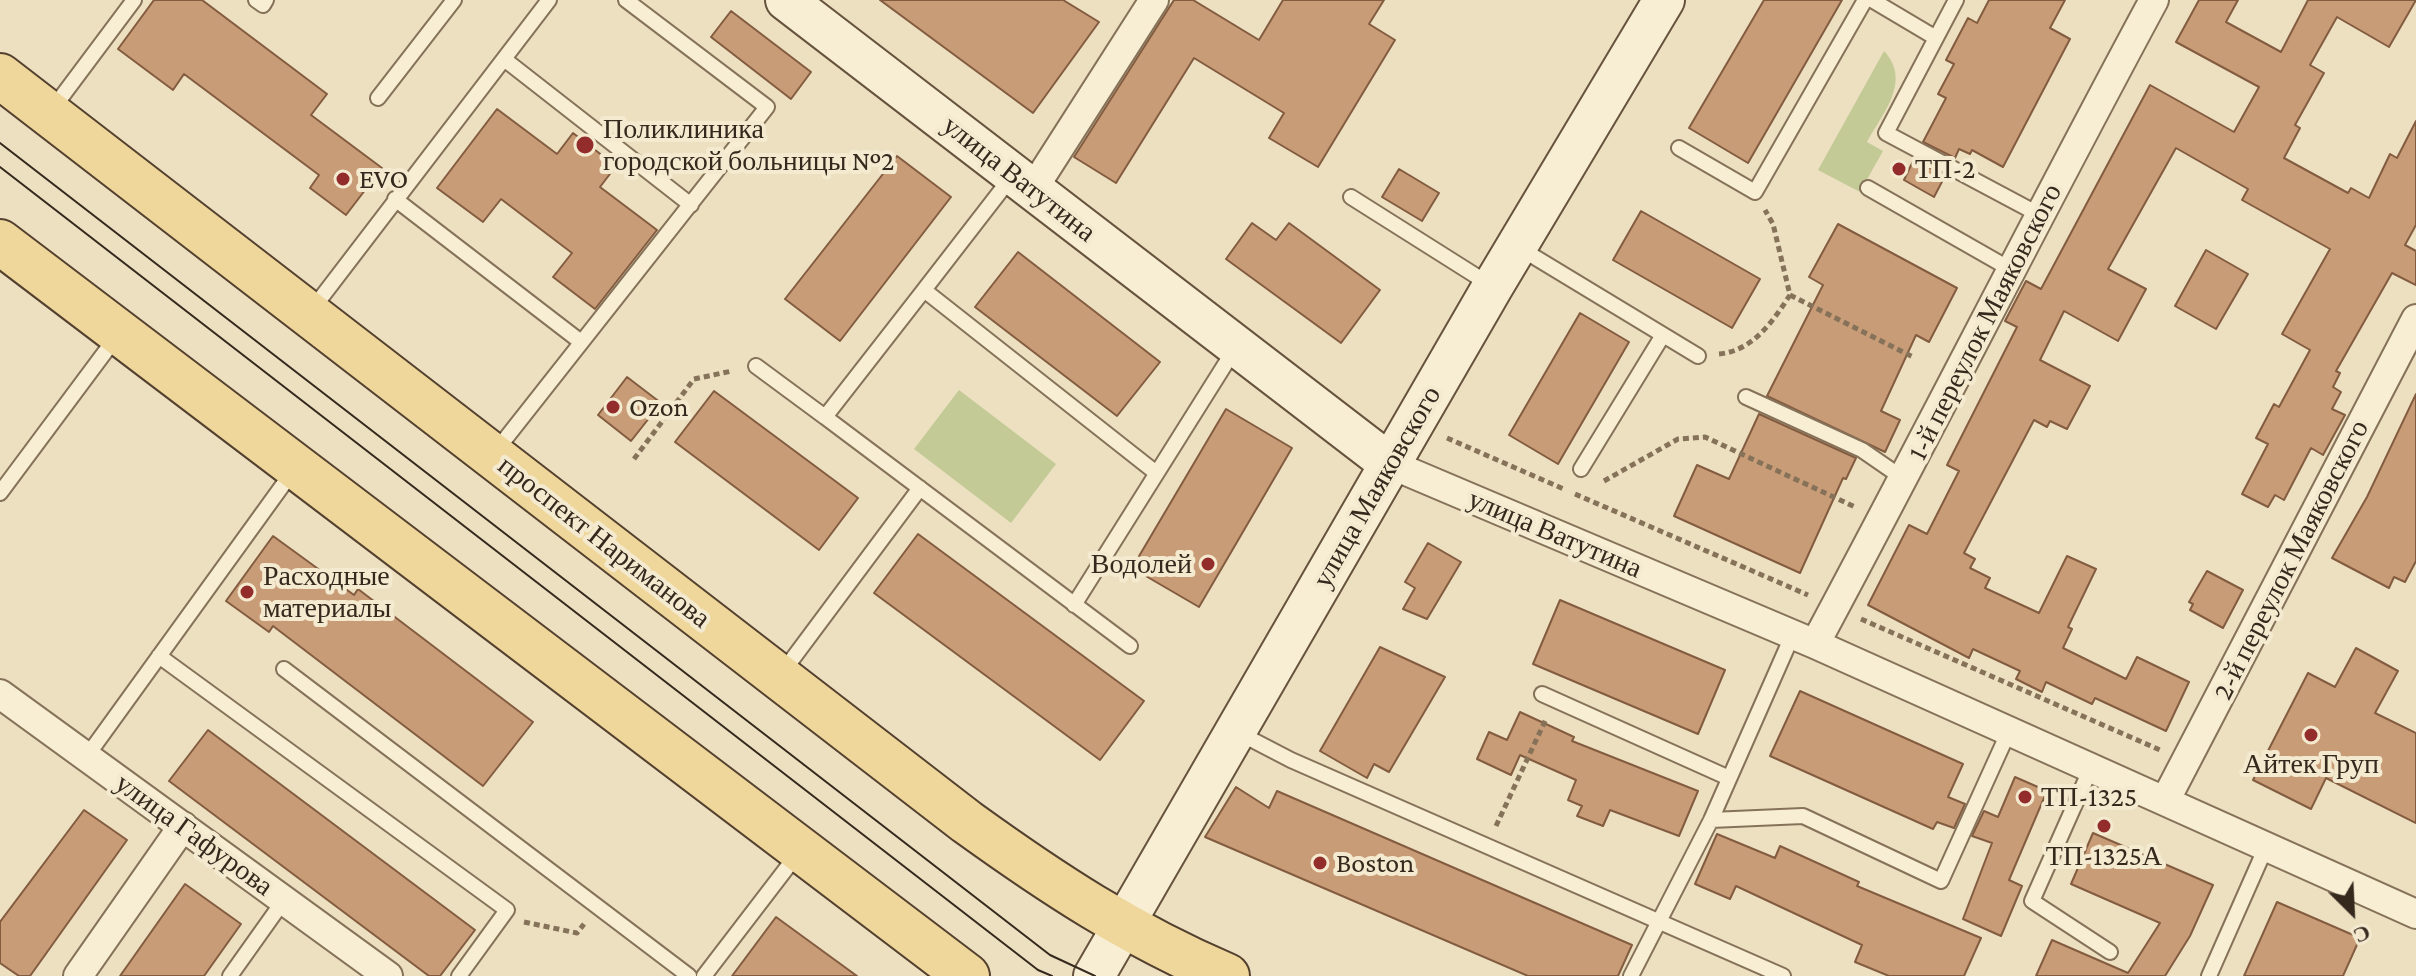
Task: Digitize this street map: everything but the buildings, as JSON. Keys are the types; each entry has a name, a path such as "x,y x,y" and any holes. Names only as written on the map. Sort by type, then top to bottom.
{"main road":[{"name":"проспект Нариманова","path":"0,76 967,822 1060,889 1121,926 1227,976"},
{"path":"0,242 799,852 967,976"}],"street":[{"name":"улица Ватутина","path":"786,0 1390,464 1804,639 2416,914"},
{"path":"1023,182 1154,0"},
{"name":"1-й переулок Маяковского","path":"1804,639 1882,520 2038,214 2154,0"},
{"name":"улица Маяковского","path":"1094,976 1655,7"},
{"name":"2-й переулок Маяковского","path":"2165,801 2416,319"},
{"name":"улица Гафурова","path":"0,694 388,976"},
{"path":"78,976 183,826"}],"lane":[{"path":"49,114 134,0"},
{"path":"256,0 263,5 266,0"},
{"path":"378,98 454,0"},
{"path":"308,314 549,0"},
{"path":"493,456 767,107 626,0"},
{"path":"1679,148 1755,192 1865,0"},
{"path":"1872,0 1936,38"},
{"path":"1956,0 1886,133 2038,214"},
{"path":"504,59 691,205"},
{"path":"825,417 924,290 1023,182"},
{"path":"1868,188 2010,269"},
{"path":"1351,197 1493,286"},
{"path":"395,199 581,342"},
{"path":"1517,247 1698,356"},
{"path":"924,290 1155,472"},
{"path":"0,493 119,332"},
{"path":"1581,469 1663,335"},
{"path":"1074,605 1236,346"},
{"path":"756,366 1130,646"},
{"path":"1746,397 1862,450 1904,479"},
{"path":"87,756 296,467"},
{"path":"779,677 920,488"},
{"path":"1631,976 1711,820 1729,778 1804,639"},
{"path":"159,656 507,910 459,976"},
{"path":"284,669 689,976"},
{"path":"1548,697 1729,778"},
{"path":"1235,731 1783,976"},
{"path":"1711,820 1803,816 1941,881 2009,731"},
{"path":"2091,768 2032,901 2110,952"},
{"path":"2209,976 2266,847"},
{"path":"707,975 799,852"},
{"path":"230,976 284,900"}],"path":[{"path":"1698,356 1729,353 1768,330 1790,295 1773,224 1755,192"},
{"path":"1790,295 1915,358"},
{"path":"634,459 694,379 756,366"},
{"path":"1578,495 1678,439 1705,437 1882,520"},
{"path":"1487,845 1548,697"},
{"path":"507,910 527,924 577,933 597,906"}],"green space":[{"path":"1884,51 1892,62 1895,85 1887,108 1867,142 1883,151 1860,192 1818,170"},
{"path":"959,390 1056,464 1011,523 914,449"}],"tram line":[{"path":"0,143 1050,955 1095,976"},
{"path":"0,167 1038,970 1052,976"}],"place":[{"name":"Поликлиника городской больницы №2","path":"585,145"},
{"name":"ТП-2","path":"1899,169"},
{"name":"EVO","path":"343,179"},
{"name":"Ozon","path":"613,407"},
{"name":"Водолей","path":"1208,564"},
{"name":"Расходные материалы","path":"247,592"},
{"name":"Айтек Груп","path":"2311,735"},
{"name":"ТП-1325","path":"2025,797"},
{"name":"ТП-1325А","path":"2104,826"},
{"name":"Boston","path":"1320,863"}]}
